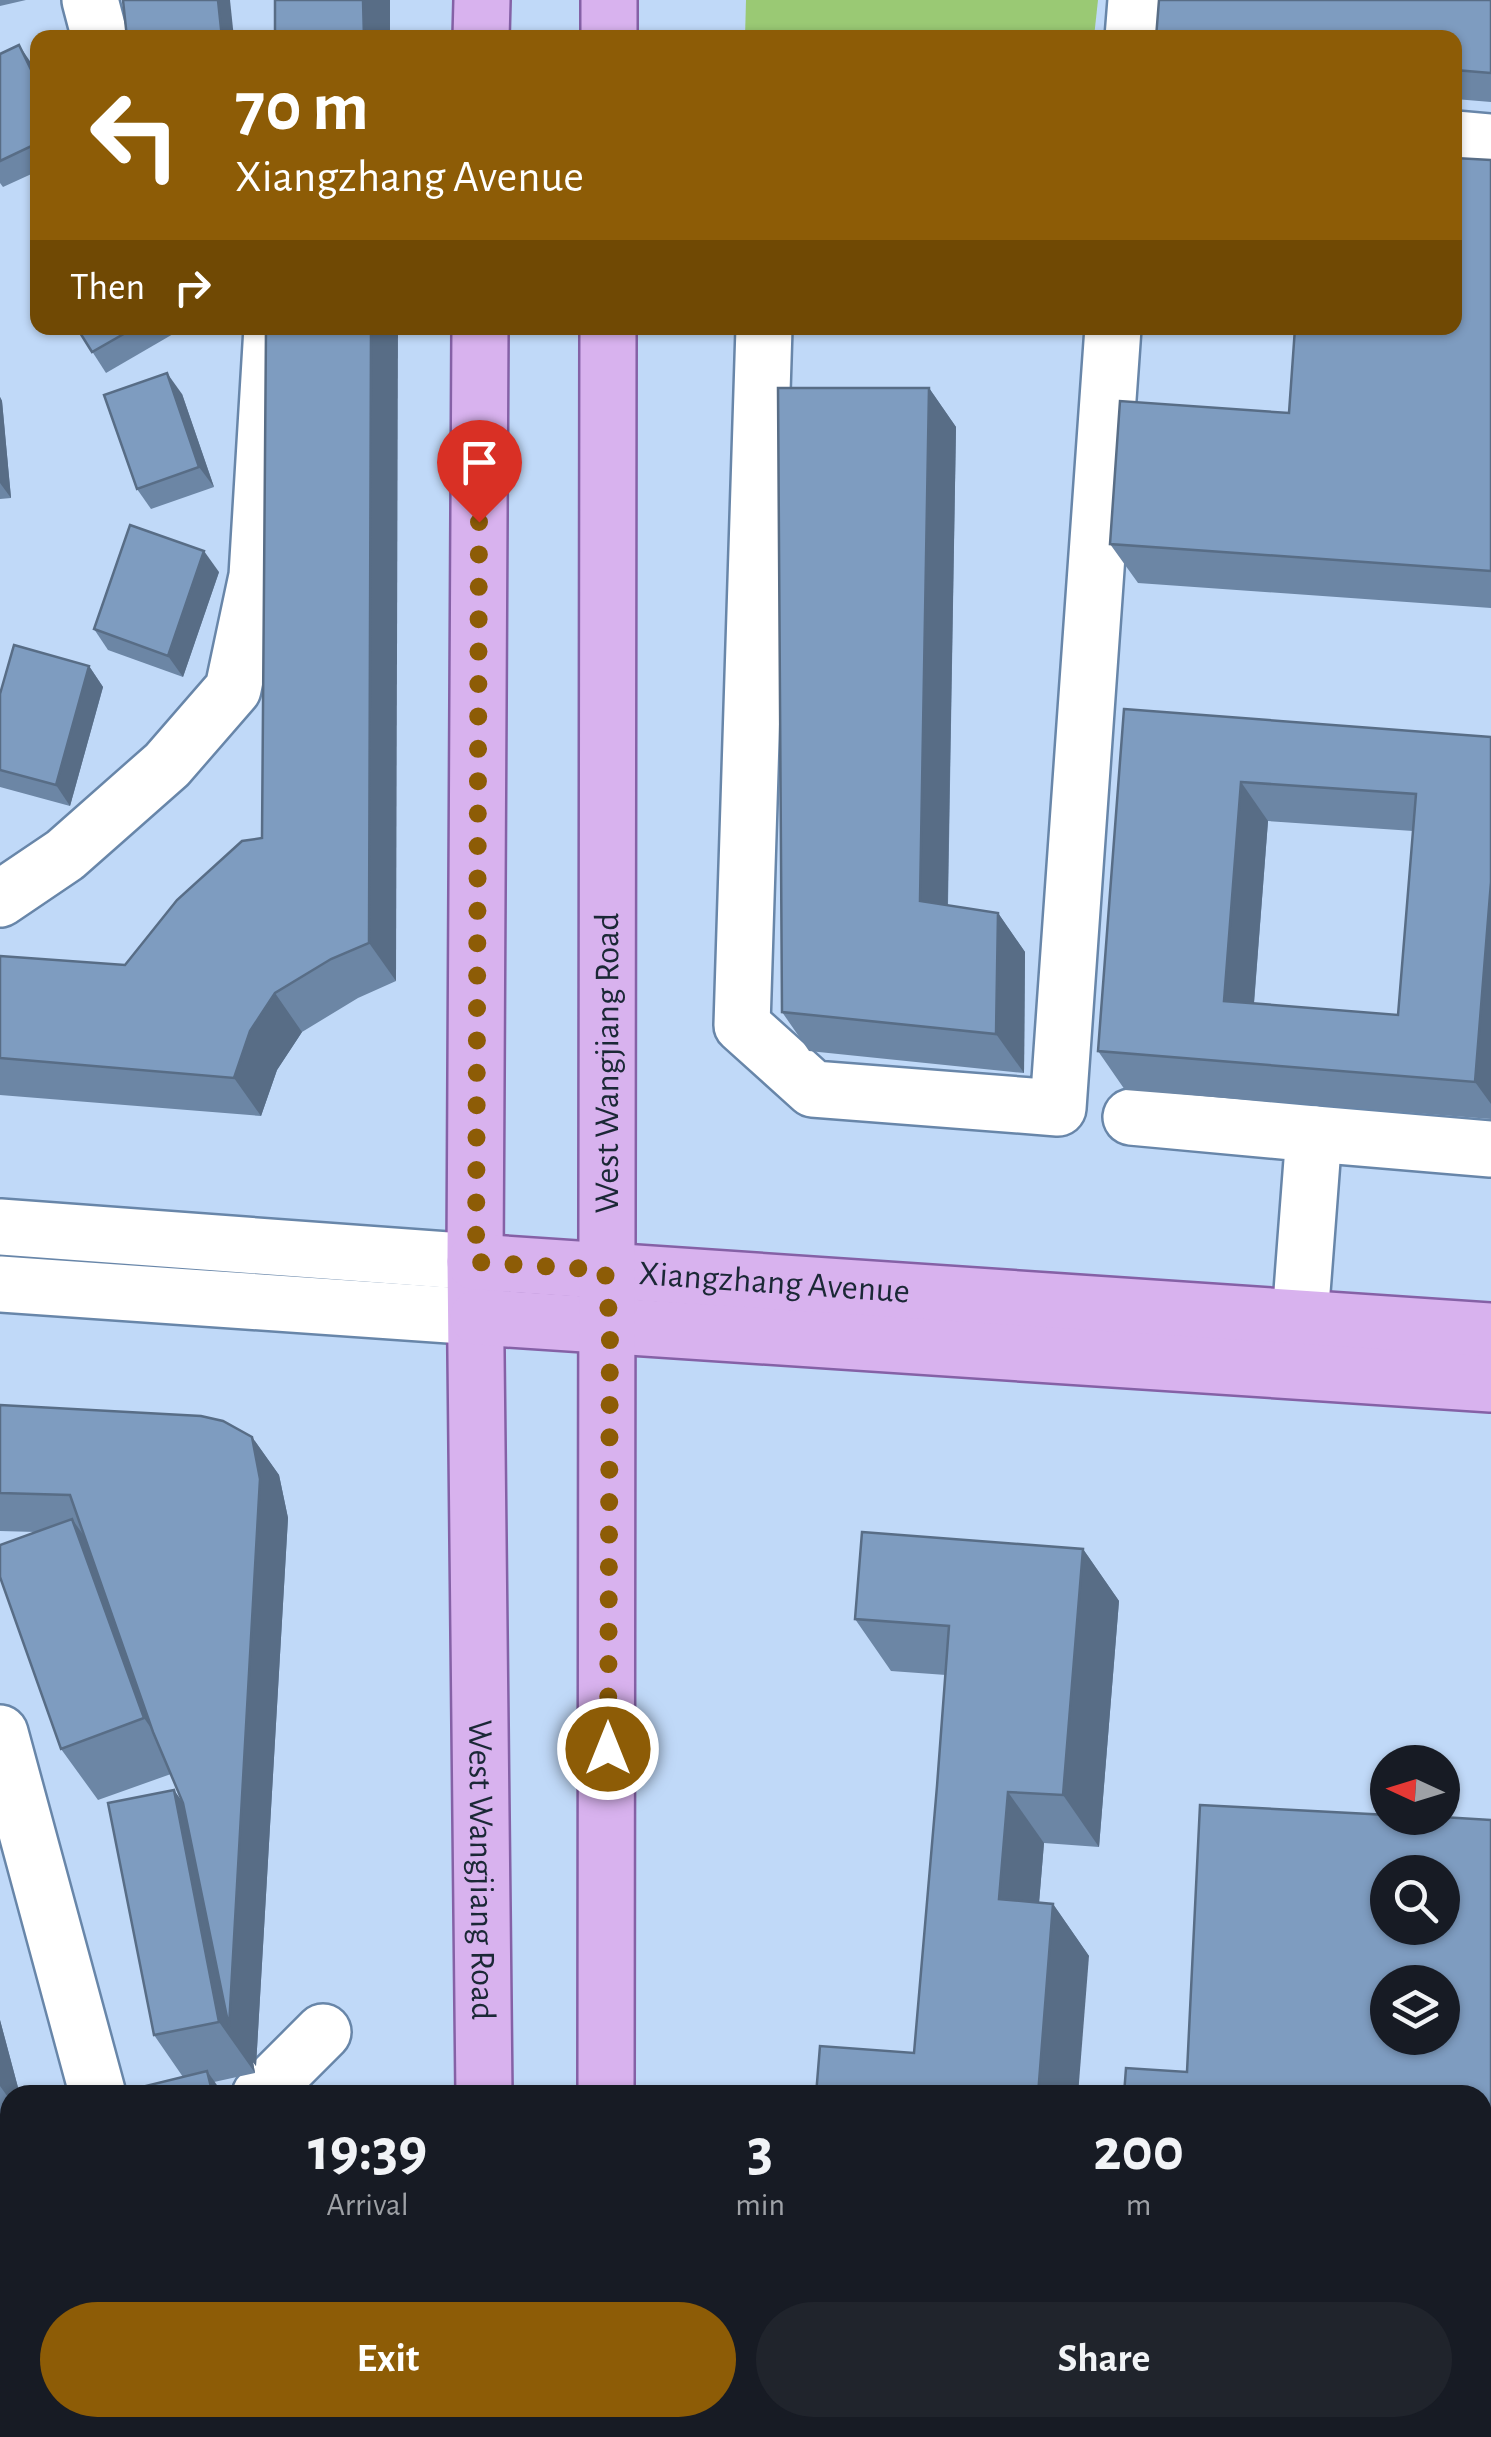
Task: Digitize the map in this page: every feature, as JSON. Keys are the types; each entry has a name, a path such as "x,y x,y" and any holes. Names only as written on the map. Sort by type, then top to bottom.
{"main road":[{"path":"482,0 482,30"},
{"path":"609,0 609,30"},
{"name":"West Wangjiang Road","path":"480,335 476,1262 484,2085"},
{"name":"West Wangjiang Road","path":"606,2085 610,1326 605,1270 608,335"},
{"name":"Xiangzhang Avenue","path":"476,1262 1491,1331"},
{"name":"Xiangzhang Avenue","path":"478,1317 1491,1384"}],"street":[{"path":"90,0 98,30"},
{"path":"1134,30 1136,0"},
{"path":"1462,140 1491,142"},
{"path":"0,899 64,855 167,765 234,688 257,576 272,335"},
{"path":"764,335 742,1025 813,1089 1058,1108 1113,335"},
{"path":"1131,1117 1491,1148"},
{"path":"1300,1318 1314,1134"},
{"name":"Xiangzhang Avenue","path":"0,1227 476,1262"},
{"name":"Xiangzhang Avenue","path":"0,1284 478,1317"},
{"path":"0,1733 95,2085"},
{"path":"270,2085 323,2032"}],"green space":[{"path":"746,0 1098,0 1095,30 745,30"}],"building":[{"path":"123,0 218,0 221,30 126,30"},
{"path":"275,0 363,0 364,30 275,30"},
{"path":"1159,0 1491,0 1491,73 1462,71 1462,30 1157,30"},
{"path":"19,45 30,68 30,147 0,161 0,54"},
{"path":"1462,158 1491,160 1491,571 1110,544 1120,401 1289,413 1295,335 1462,335"},
{"path":"81,335 122,335 92,352"},
{"path":"266,335 371,335 369,943 331,959 275,993 250,1031 234,1078 0,1058 0,956 125,965 177,900 242,841 262,838"},
{"path":"167,373 199,467 137,489 104,395"},
{"path":"778,388 929,388 920,901 998,913 996,1034 782,1012"},
{"path":"130,525 204,551 168,656 94,629"},
{"path":"14,645 89,666 56,785 0,770 0,694"},
{"path":"1124,709 1491,737 1491,882 1475,1082 1098,1051","holes":["1241,782 1416,794 1398,1015 1224,1001"]},
{"path":"0,1405 201,1416 223,1421 252,1437 260,1479 229,2027 183,1803 153,1732 70,1495 0,1493"},
{"path":"72,1519 144,1718 61,1749 0,1577 0,1545"},
{"path":"862,1532 1083,1549 1063,1795 1008,1792 999,1899 1053,1904 1039,2085 817,2085 820,2046 914,2053 937,1786 949,1626 855,1619"},
{"path":"174,1790 219,2022 154,2035 108,1803"},
{"path":"1200,1805 1370,1814 1370,1835 1460,1835 1460,1818 1491,1820 1491,2085 1125,2085 1126,2068 1187,2072"},
{"path":"207,2071 210,2085 150,2085"}],"route":[{"path":"479,522 476,1262 605,1270 610,1326 608,1749"}]}
